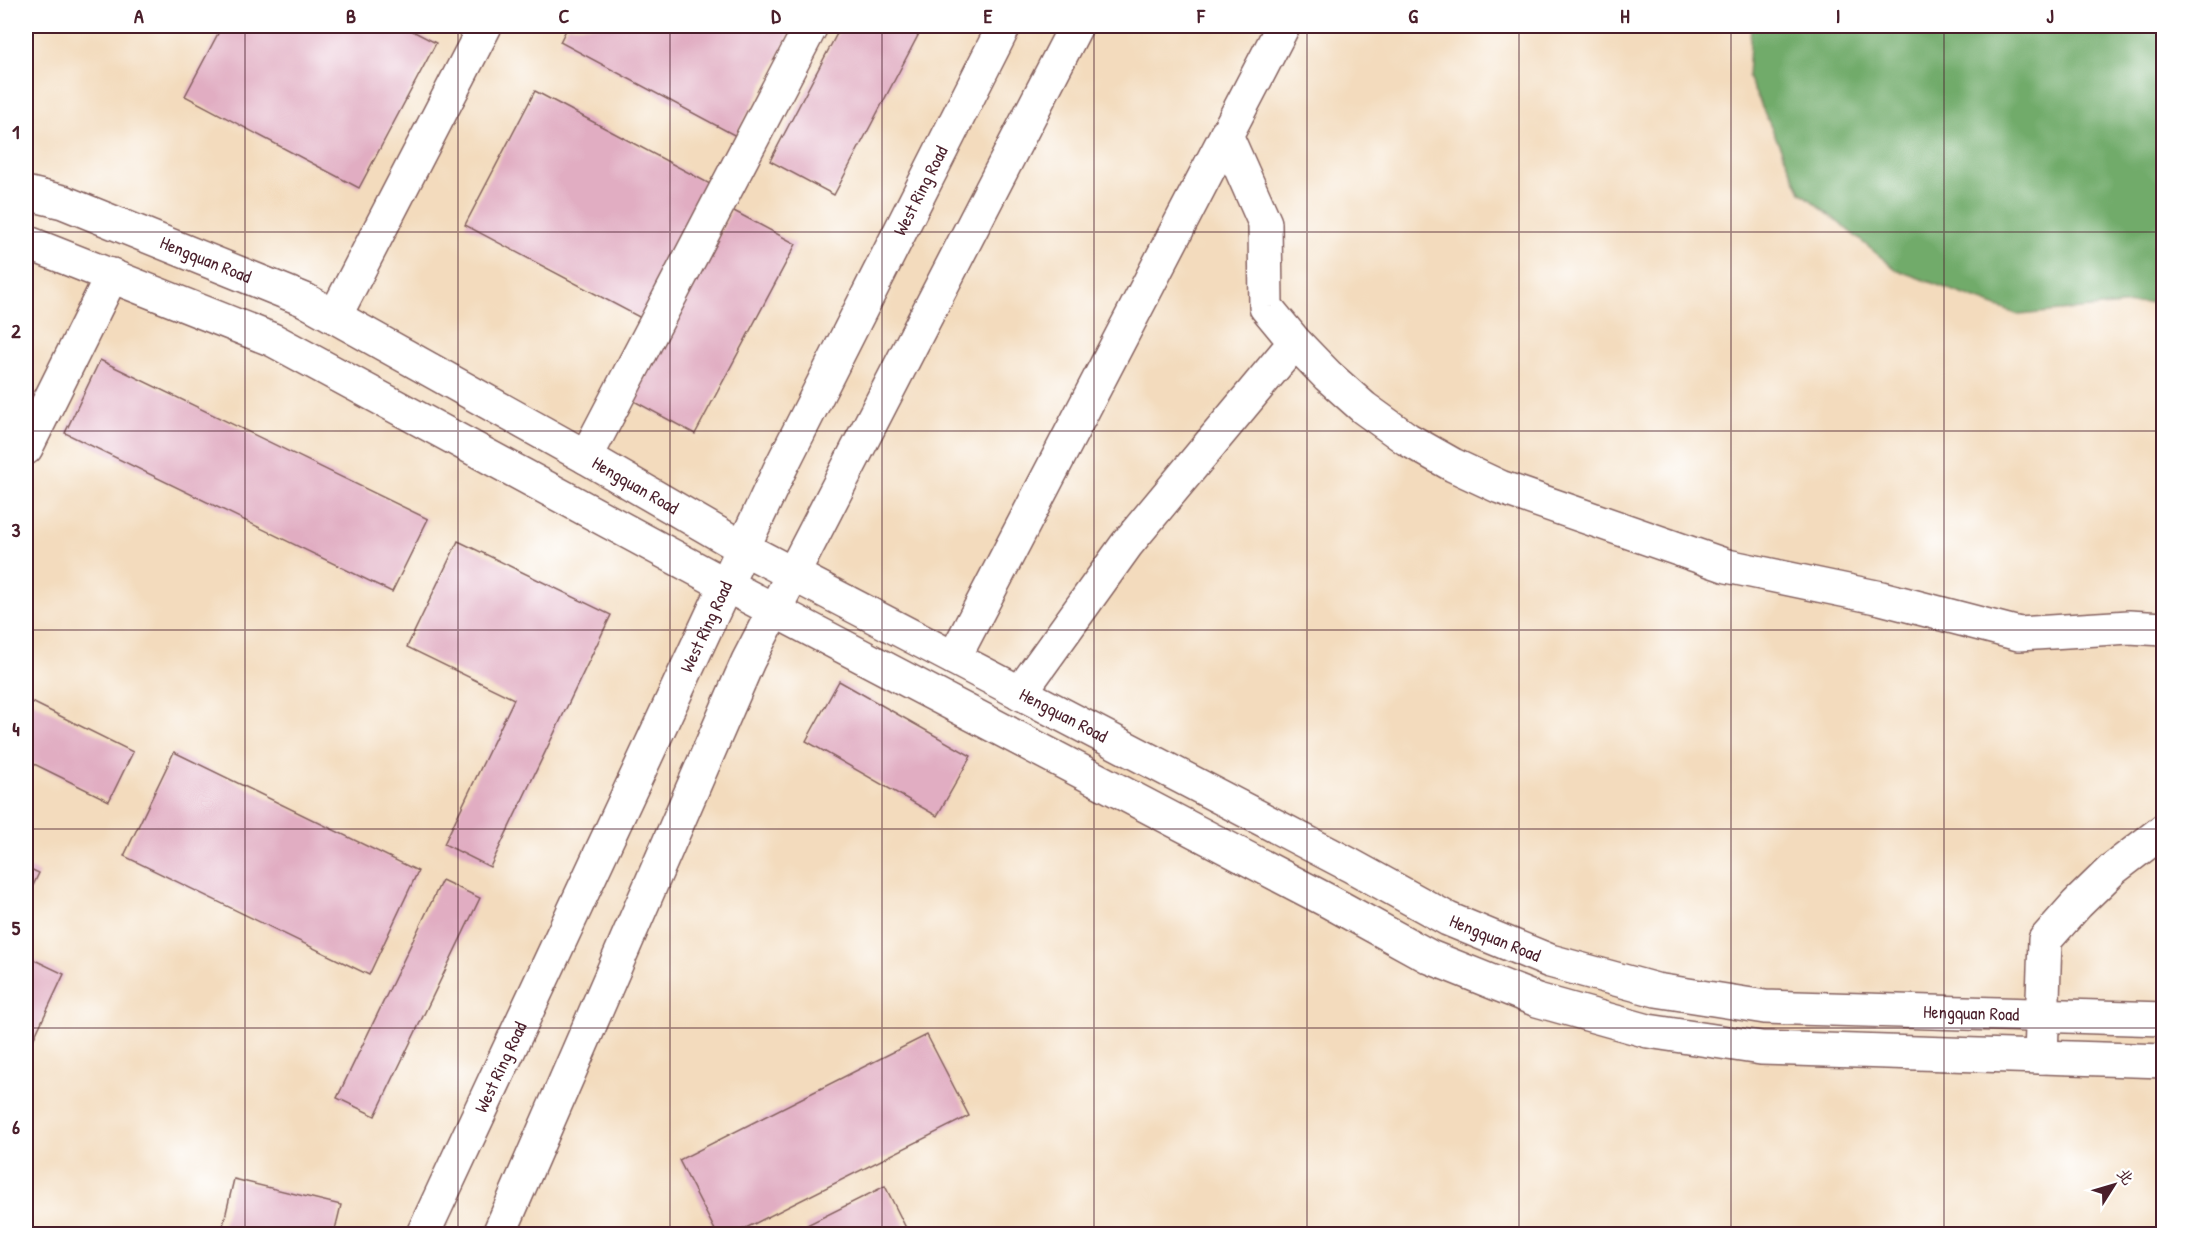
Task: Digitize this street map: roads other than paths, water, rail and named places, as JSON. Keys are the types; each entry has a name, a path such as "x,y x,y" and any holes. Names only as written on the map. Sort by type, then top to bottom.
{"main road":[{"path":"335,316 485,26"},
{"path":"585,457 811,26"},
{"name":"West Ring Road","path":"423,1234 780,469 1004,26"},
{"path":"499,1234 743,672 1076,26"},
{"path":"954,658 1283,26"},
{"path":"1226,135 1265,223 1266,307 1295,342 1364,408 1407,439 1453,465 1500,487 1727,566 1881,598 2019,634 2129,627 2163,629"},
{"name":"Hengquan Road","path":"26,193 74,206 305,300 743,548 1350,865 1448,919 1550,961 1656,990 1766,1006 2163,1019"},
{"path":"26,242 273,340 774,611 1309,891 1430,957 1537,1000 1648,1031 1761,1048 2163,1061"},
{"path":"26,448 112,275"},
{"path":"1020,693 1127,544 1295,342"},
{"path":"2041,1057 2045,940 2113,869 2163,830"}]}
